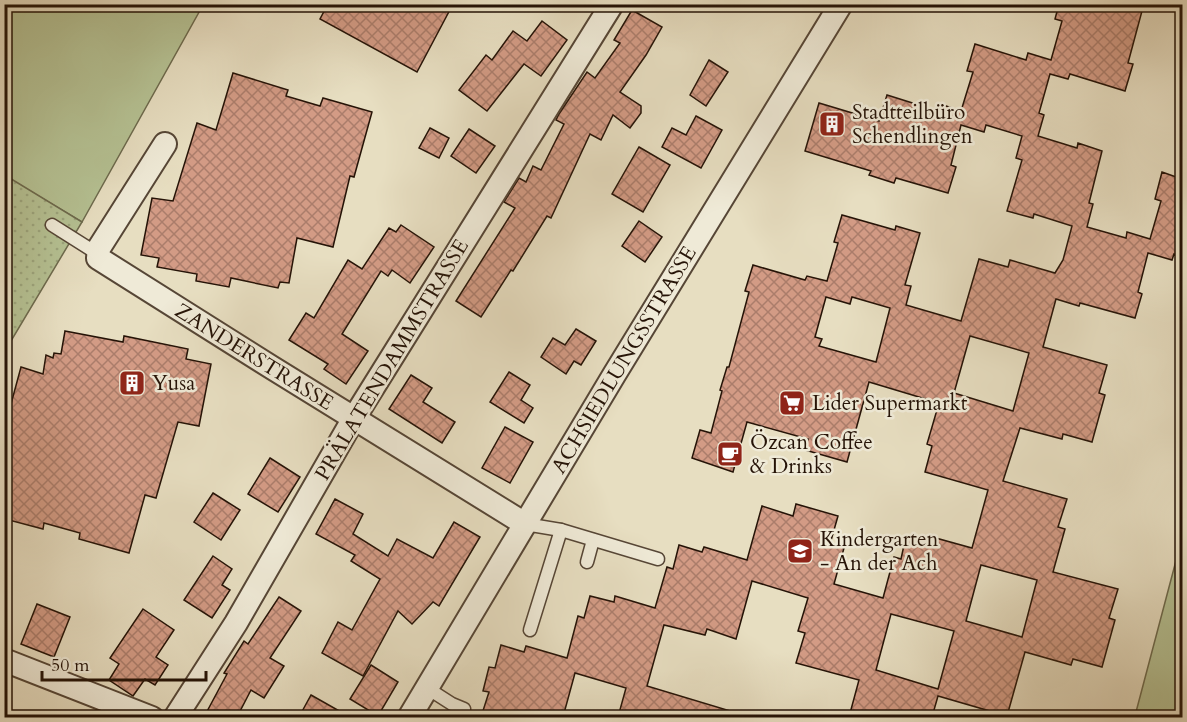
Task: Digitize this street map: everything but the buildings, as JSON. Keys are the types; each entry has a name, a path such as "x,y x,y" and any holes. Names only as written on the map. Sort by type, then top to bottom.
{"street":[{"name":"PRÄLATENDAMMSTRASSE","path":"175,717 236,623 354,418 612,4"},
{"name":"ACHSIEDLUNGSSTRASSE","path":"409,717 841,4"},
{"path":"98,254 99,248 165,144"},
{"name":"ZANDERSTRASSE","path":"98,254 102,262 525,524"},
{"path":"4,660 152,717"}],"lane":[{"path":"52,225 98,254"},
{"path":"525,524 561,530 658,559"},
{"path":"530,630 561,530"},
{"path":"587,562 593,540"},
{"path":"427,688 464,709 461,717"}],"green space":[{"path":"5,5 203,5 82,222 8,178 5,183"},
{"path":"8,177 82,222 5,351 4,183"},
{"path":"1182,538 1182,717 1135,717 1136,712"}],"place":[{"name":"Stadtteilbüro Schendlingen","path":"832,124"},
{"name":"Yusa","path":"132,383"},
{"name":"Lider Supermarkt","path":"792,403"},
{"name":"Özcan Coffee & Drinks","path":"730,454"},
{"name":"Kindergarten - An der Ach","path":"800,551"}]}
